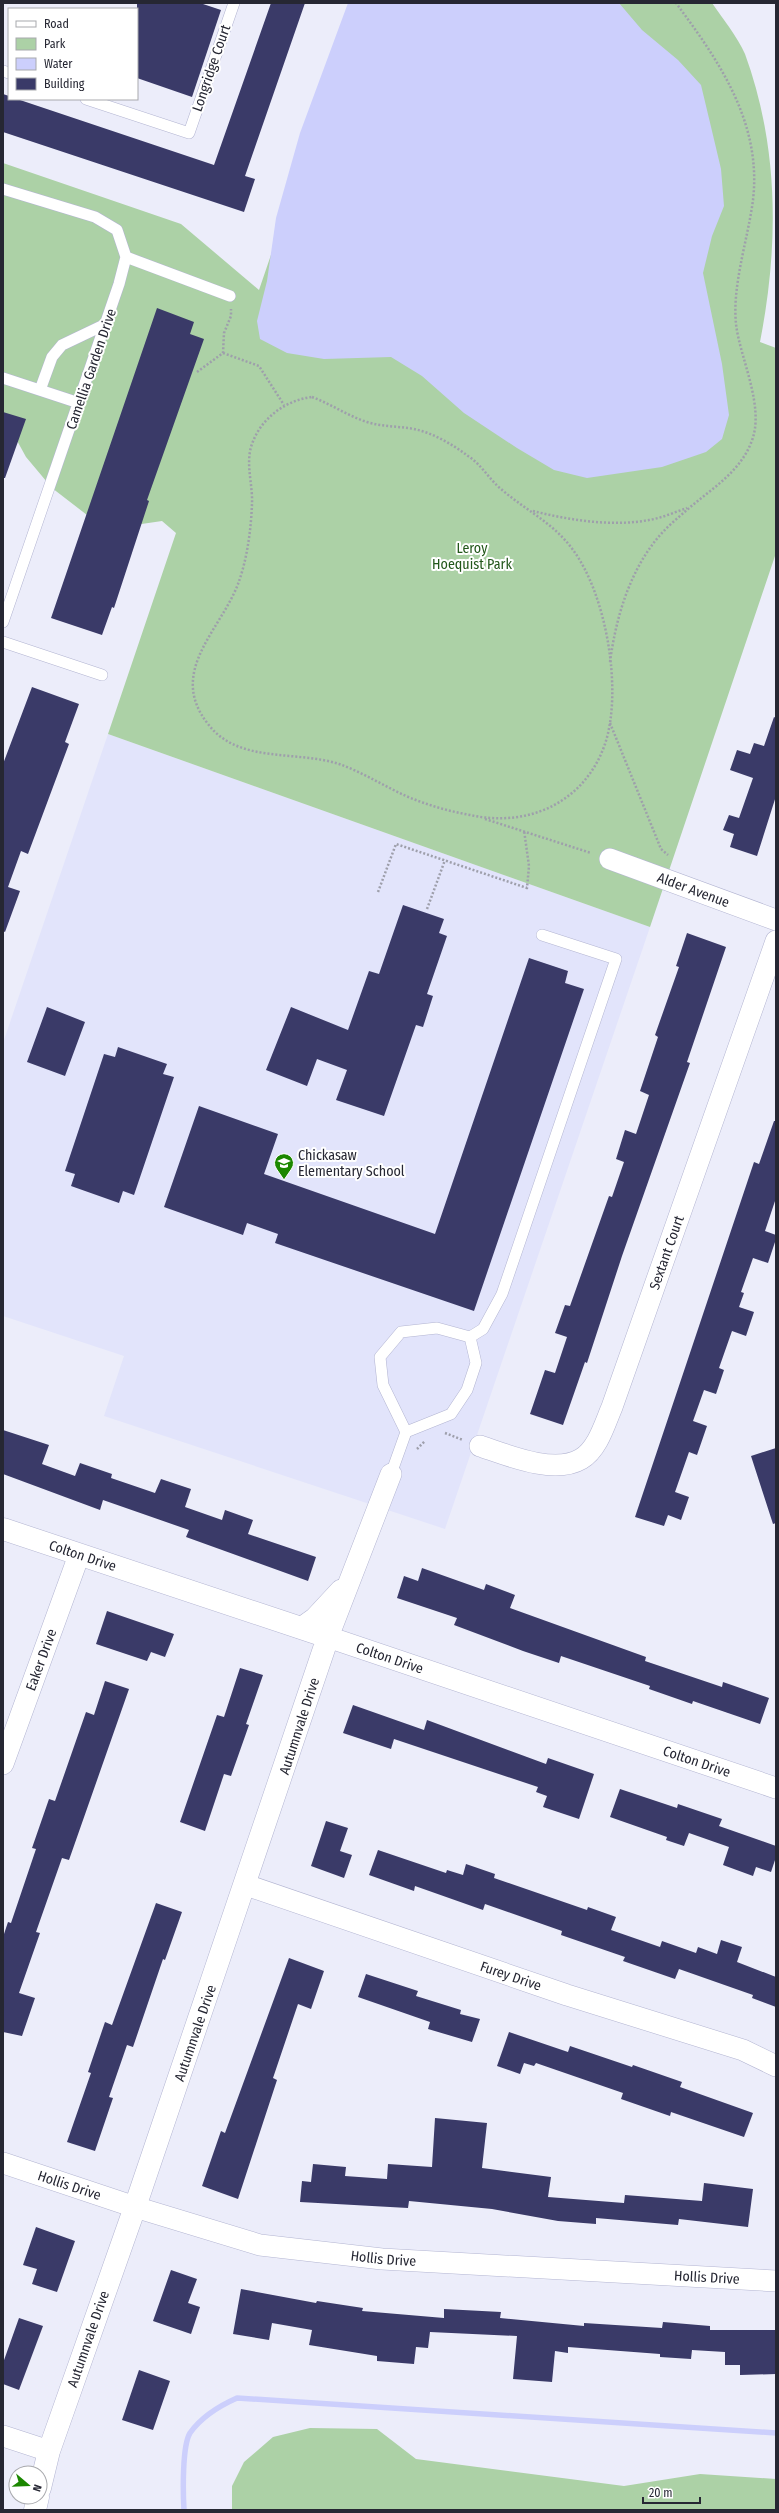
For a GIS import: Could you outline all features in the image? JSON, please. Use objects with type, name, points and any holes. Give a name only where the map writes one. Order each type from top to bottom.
[{"type":"street","name":"Alder Avenue","points":[[610,859],[776,920]]},
{"type":"street","name":"Sextant Court","points":[[480,1446],[528,1461],[556,1466],[582,1459],[598,1440],[615,1399],[776,941]]},
{"type":"street","name":"Autumnvale Drive","points":[[46,2465],[49,2451],[246,1885],[328,1637],[349,1578],[391,1474]]},
{"type":"street","name":"Colton Drive","points":[[3,1529],[776,1788]]},
{"type":"street","name":"Eaker Drive","points":[[3,1764],[79,1555]]},
{"type":"street","name":"Autumnvale Drive","points":[[301,1628],[332,1602],[349,1578]]},
{"type":"street","name":"Furey Drive","points":[[246,1885],[566,1995],[743,2050],[776,2066]]},
{"type":"street","name":"Hollis Drive","points":[[3,2163],[135,2207],[267,2246],[382,2259],[776,2281]]},
{"type":"street","points":[[3,2436],[49,2451]]},
{"type":"lane","name":"Longridge Court","points":[[89,100],[189,133],[234,3]]},
{"type":"lane","points":[[3,189],[95,217],[117,230],[126,257],[230,296]]},
{"type":"lane","name":"Camellia Garden Drive","points":[[3,622],[106,324],[126,257]]},
{"type":"lane","points":[[40,390],[52,357],[62,345],[106,324]]},
{"type":"lane","points":[[3,378],[79,403]]},
{"type":"lane","points":[[3,642],[102,675]]},
{"type":"lane","points":[[391,1474],[406,1432],[383,1384],[380,1357],[401,1332],[437,1328],[470,1337],[483,1329],[502,1294],[616,959],[542,935]]},
{"type":"lane","points":[[406,1432],[451,1414],[467,1390],[476,1363],[470,1337]]},
{"type":"path","points":[[479,817],[511,819],[535,815],[565,799],[581,784],[595,765],[605,744],[610,723],[610,667],[614,630],[626,595],[641,563],[660,534],[690,507],[722,482],[738,465],[752,442],[755,414],[750,378],[736,324],[738,287],[753,198],[751,149],[737,97],[711,50],[676,3]]},
{"type":"path","points":[[223,353],[224,333],[231,316],[230,296]]},
{"type":"path","points":[[197,372],[223,353]]},
{"type":"path","points":[[223,353],[259,366],[284,405]]},
{"type":"path","points":[[610,667],[603,614],[590,577],[573,549],[553,527],[500,488],[471,458],[435,436],[413,429],[366,422],[331,404],[312,397],[296,399],[284,405],[265,422],[252,444],[249,465],[252,504],[247,547],[239,581],[227,608],[200,649],[192,675],[195,699],[206,722],[221,738],[238,748],[338,764],[436,808],[479,817],[524,830],[610,859]]},
{"type":"path","points":[[531,510],[570,519],[617,522],[649,520],[690,507]]},
{"type":"path","points":[[610,723],[661,849],[668,855]]},
{"type":"path","points":[[378,892],[396,844],[527,888],[529,866],[524,830]]},
{"type":"path","points":[[427,909],[445,860]]},
{"type":"path","points":[[444,1433],[480,1446]]},
{"type":"path","points":[[414,1452],[431,1436]]},
{"type":"shaded area","name":"Chickasaw Elementary School","points":[[108,734],[650,927],[445,1529],[104,1416],[124,1356],[3,1316],[3,1043]]},
{"type":"green space","name":"Leroy Hoequist Park","points":[[357,3],[712,3],[734,34],[745,54],[756,89],[770,160],[773,233],[766,306],[760,342],[776,348],[776,553],[650,927],[108,734],[176,533],[162,521],[121,527],[87,515],[52,488],[26,457],[3,415],[3,163],[181,224],[259,290]]},
{"type":"green space","points":[[310,2428],[377,2429],[416,2459],[624,2486],[700,2474],[776,2479],[776,2510],[232,2510],[232,2486],[244,2462],[273,2437]]},
{"type":"water","points":[[348,3],[619,3],[642,30],[678,60],[701,85],[721,169],[724,206],[712,236],[703,273],[722,364],[729,415],[722,439],[706,452],[662,467],[587,478],[554,470],[517,448],[464,413],[422,376],[391,357],[324,359],[287,353],[260,339],[257,321],[267,281],[276,218],[300,133]]},
{"type":"building","points":[[137,3],[200,3],[221,10],[192,97],[138,78]]},
{"type":"building","points":[[271,3],[305,3],[245,176],[255,179],[244,212],[3,132],[3,94],[8,96],[8,100],[20,100],[214,165]]},
{"type":"building","points":[[157,308],[194,322],[190,334],[204,339],[147,500],[149,501],[114,608],[112,607],[102,635],[51,618]]},
{"type":"building","points":[[3,412],[26,419],[5,478],[3,478]]},
{"type":"building","points":[[32,687],[79,704],[65,742],[69,744],[28,854],[21,851],[8,887],[20,891],[5,932],[3,931],[3,764]]},
{"type":"building","points":[[774,717],[776,718],[776,796],[757,856],[730,847],[734,834],[723,830],[729,815],[739,818],[753,778],[730,770],[737,750],[750,754],[754,743],[764,746]]},
{"type":"building","points":[[403,905],[444,919],[439,933],[447,936],[427,994],[433,996],[423,1027],[416,1025],[384,1116],[336,1100],[347,1070],[317,1059],[307,1086],[266,1070],[291,1007],[348,1030],[369,971],[379,974]]},
{"type":"building","points":[[687,933],[726,947],[687,1062],[690,1063],[622,1256],[587,1363],[585,1362],[563,1425],[530,1414],[545,1370],[555,1373],[567,1337],[555,1333],[565,1305],[570,1306],[609,1196],[612,1197],[624,1162],[616,1159],[625,1130],[636,1134],[649,1095],[640,1091],[658,1037],[655,1035],[679,967],[676,966]]},
{"type":"building","points":[[529,958],[568,971],[565,983],[584,989],[474,1311],[275,1243],[278,1234],[247,1223],[243,1235],[164,1207],[199,1106],[278,1134],[264,1174],[435,1234]]},
{"type":"building","points":[[47,1007],[85,1022],[65,1076],[27,1062]]},
{"type":"building","points":[[118,1047],[167,1064],[163,1074],[174,1077],[134,1195],[123,1191],[119,1203],[71,1186],[75,1174],[65,1171],[104,1054],[115,1057]]},
{"type":"building","points":[[774,1121],[776,1121],[776,1198],[765,1231],[776,1235],[776,1239],[768,1263],[753,1258],[741,1292],[744,1293],[739,1307],[754,1312],[746,1336],[732,1331],[719,1368],[724,1370],[716,1394],[704,1390],[693,1421],[707,1426],[697,1455],[689,1452],[675,1492],[689,1497],[681,1520],[668,1515],[664,1526],[635,1517],[754,1162],[759,1164]]},
{"type":"building","points":[[3,1430],[49,1445],[42,1464],[75,1476],[80,1463],[112,1474],[111,1478],[155,1493],[161,1479],[191,1489],[185,1507],[222,1520],[225,1510],[253,1520],[248,1534],[316,1557],[308,1581],[186,1537],[189,1530],[103,1500],[100,1510],[3,1474]]},
{"type":"building","points":[[776,1448],[776,1523],[773,1524],[751,1456]]},
{"type":"building","points":[[422,1568],[484,1590],[486,1584],[515,1595],[510,1608],[646,1657],[645,1661],[722,1687],[723,1682],[769,1698],[760,1724],[693,1701],[692,1704],[649,1689],[650,1686],[561,1656],[559,1663],[523,1651],[454,1625],[457,1618],[397,1598],[404,1576],[418,1581]]},
{"type":"building","points":[[107,1611],[174,1634],[165,1657],[151,1652],[147,1661],[96,1644]]},
{"type":"building","points":[[240,1668],[263,1675],[246,1724],[249,1725],[231,1776],[224,1774],[205,1831],[180,1822],[217,1715],[224,1717]]},
{"type":"building","points":[[105,1681],[129,1689],[69,1860],[62,1858],[36,1932],[40,1933],[19,1993],[35,1998],[22,2036],[3,2032],[3,1937],[8,1922],[11,1923],[36,1849],[32,1848],[49,1799],[55,1801],[86,1712],[94,1715]]},
{"type":"building","points":[[353,1705],[424,1730],[427,1720],[546,1764],[548,1758],[594,1774],[579,1819],[543,1807],[547,1796],[536,1792],[538,1787],[394,1739],[391,1749],[343,1733]]},
{"type":"building","points":[[620,1789],[677,1808],[678,1804],[722,1819],[719,1826],[776,1846],[776,1857],[771,1872],[756,1867],[753,1876],[723,1865],[729,1847],[689,1833],[684,1846],[666,1840],[667,1837],[610,1817]]},
{"type":"building","points":[[326,1821],[348,1828],[340,1851],[352,1855],[344,1878],[311,1866]]},
{"type":"building","points":[[378,1850],[446,1873],[447,1870],[463,1875],[466,1864],[495,1874],[494,1878],[587,1910],[588,1907],[616,1917],[611,1930],[660,1947],[662,1941],[696,1953],[698,1947],[717,1954],[721,1940],[742,1947],[737,1962],[776,1977],[776,2007],[752,1998],[753,1995],[679,1969],[675,1979],[623,1961],[625,1957],[561,1935],[562,1931],[485,1904],[483,1910],[415,1886],[414,1891],[369,1875]]},
{"type":"building","points":[[156,1903],[182,1912],[165,1960],[163,1959],[133,2047],[127,2045],[109,2097],[113,2098],[95,2151],[67,2142],[91,2073],[88,2072],[105,2022],[112,2025]]},
{"type":"building","points":[[289,1958],[324,1971],[311,2009],[298,2004],[273,2078],[277,2080],[238,2199],[202,2186],[221,2131],[225,2133]]},
{"type":"building","points":[[366,1974],[418,1991],[416,1996],[461,2010],[460,2014],[480,2019],[472,2042],[428,2029],[430,2022],[358,1997]]},
{"type":"building","points":[[509,2032],[568,2052],[570,2046],[632,2067],[633,2065],[682,2082],[680,2087],[753,2113],[744,2137],[671,2112],[670,2116],[621,2099],[623,2093],[536,2063],[534,2066],[524,2063],[520,2074],[497,2066]]},
{"type":"building","points":[[435,2118],[487,2123],[482,2168],[551,2177],[548,2197],[624,2203],[625,2195],[702,2201],[704,2183],[753,2189],[748,2227],[679,2219],[678,2225],[596,2218],[596,2224],[558,2221],[492,2209],[409,2201],[408,2208],[300,2202],[302,2181],[311,2182],[313,2164],[346,2167],[345,2176],[387,2179],[388,2164],[432,2167]]},
{"type":"building","points":[[36,2227],[75,2241],[57,2292],[32,2284],[37,2269],[23,2265]]},
{"type":"building","points":[[171,2270],[197,2279],[188,2303],[200,2307],[191,2334],[153,2321]]},
{"type":"building","points":[[241,2289],[316,2303],[317,2301],[363,2308],[362,2311],[444,2318],[444,2309],[501,2312],[500,2318],[584,2326],[584,2323],[662,2328],[663,2322],[710,2326],[710,2330],[776,2330],[776,2374],[740,2375],[740,2365],[725,2365],[725,2352],[692,2350],[691,2359],[660,2357],[660,2354],[568,2347],[568,2353],[555,2351],[552,2382],[513,2379],[517,2336],[430,2332],[428,2348],[416,2347],[414,2364],[377,2361],[377,2356],[309,2345],[312,2330],[272,2323],[269,2340],[233,2334]]},
{"type":"building","points":[[19,2318],[43,2326],[19,2390],[3,2384],[3,2363]]},
{"type":"building","points":[[139,2370],[170,2381],[153,2430],[122,2420]]},
{"type":"waterway","points":[[184,2510],[183,2482],[187,2439],[200,2421],[211,2412],[237,2398],[776,2433]]},
{"type":"place","name":"Chickasaw Elementary School","points":[[284,1180]]}]
